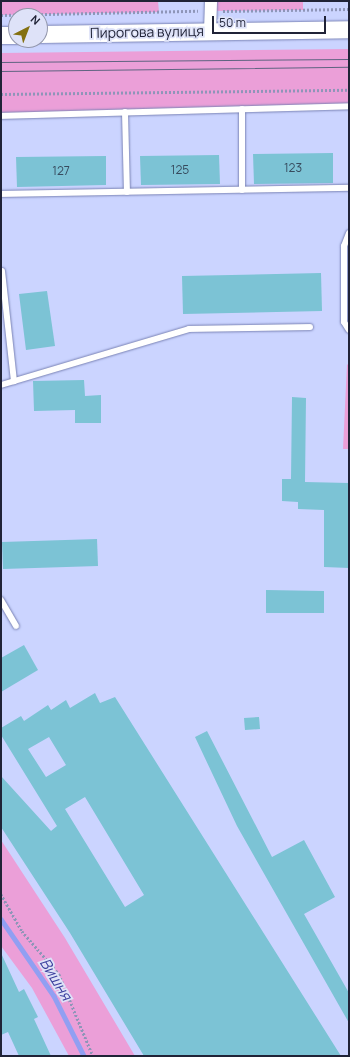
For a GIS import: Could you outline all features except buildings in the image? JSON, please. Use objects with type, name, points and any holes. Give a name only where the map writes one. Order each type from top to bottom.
[{"type":"main road","name":"Пирогова вулиця","points":[[48,34],[349,29]]},
{"type":"street","points":[[210,31],[212,6]]},
{"type":"lane","points":[[1,116],[349,106]]},
{"type":"lane","points":[[242,109],[242,190]]},
{"type":"lane","points":[[125,112],[127,192]]},
{"type":"lane","points":[[1,194],[349,188]]},
{"type":"lane","points":[[349,233],[344,246],[344,322],[349,330]]},
{"type":"lane","points":[[2,271],[14,381]]},
{"type":"lane","points":[[1,385],[189,329],[310,327]]},
{"type":"lane","points":[[1,600],[16,626]]},
{"type":"path","points":[[1,15],[212,6],[349,9]]},
{"type":"path","points":[[1,94],[349,90]]},
{"type":"path","points":[[1,894],[22,930],[59,974],[93,1056]]},
{"type":"shaded area","points":[[1,1],[158,1],[159,12],[48,14],[48,8],[8,8],[8,15],[1,15]]},
{"type":"shaded area","points":[[211,1],[303,1],[303,10],[212,11]]},
{"type":"shaded area","points":[[349,49],[349,106],[1,116],[1,53]]},
{"type":"shaded area","points":[[347,364],[349,366],[349,449],[343,449]]},
{"type":"shaded area","points":[[1,840],[65,938],[135,1056],[69,1056],[32,988],[1,946]]},
{"type":"waterway","name":"Вишня","points":[[1,919],[54,996],[84,1056]]},
{"type":"tram line","points":[[1,62],[349,59]]},
{"type":"tram line","points":[[1,71],[349,67]]}]
